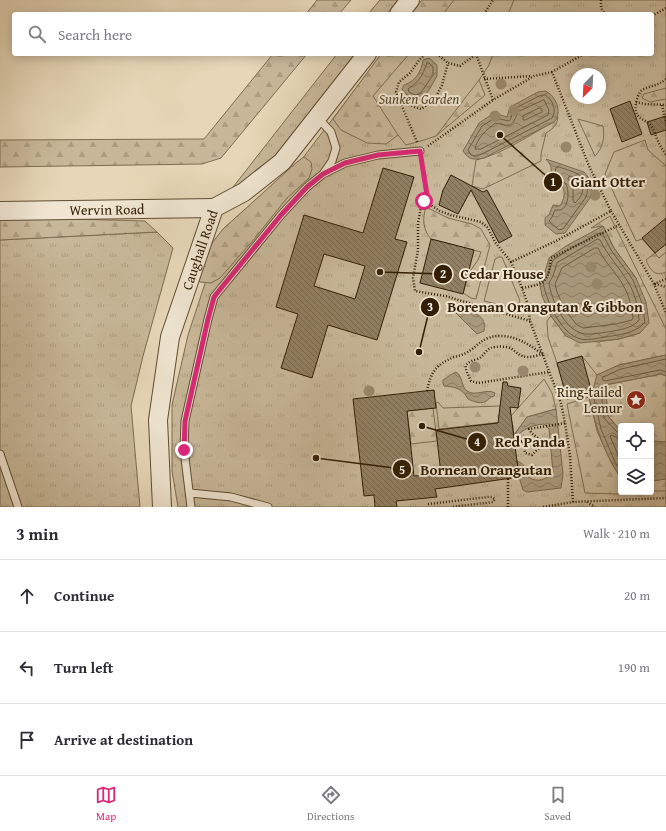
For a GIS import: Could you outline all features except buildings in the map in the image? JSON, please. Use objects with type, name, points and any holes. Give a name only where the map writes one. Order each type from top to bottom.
[{"type":"street","points":[[401,12],[410,0]]},
{"type":"street","name":"Caughall Road","points":[[162,507],[158,420],[170,338],[214,208],[244,192],[282,162],[365,56]]},
{"type":"street","name":"Wervin Road","points":[[0,211],[214,208]]},
{"type":"lane","points":[[317,116],[331,132],[336,148],[332,161],[323,174]]},
{"type":"lane","points":[[192,507],[184,450],[185,421],[214,297],[281,215],[307,187],[323,174],[345,163],[378,155],[420,151]]},
{"type":"lane","points":[[0,454],[18,507]]},
{"type":"lane","points":[[190,493],[231,497],[268,507]]},
{"type":"path","points":[[485,12],[493,0]]},
{"type":"path","points":[[601,0],[601,8],[604,12]]},
{"type":"path","points":[[654,15],[666,8]]},
{"type":"path","points":[[424,56],[410,73],[399,82],[396,92],[420,151],[427,195],[421,207],[418,223],[418,250],[413,278],[415,291],[445,296],[530,320]]},
{"type":"path","points":[[439,56],[448,63],[460,66],[474,56]]},
{"type":"path","points":[[475,56],[493,100]]},
{"type":"path","points":[[484,78],[534,76],[552,72],[580,56]]},
{"type":"path","points":[[400,102],[420,109],[435,99],[442,85],[448,63]]},
{"type":"path","points":[[552,72],[589,166],[611,211],[654,284],[666,313]]},
{"type":"path","points":[[420,151],[493,100],[534,76]]},
{"type":"path","points":[[666,79],[661,84],[654,87],[645,88],[640,92],[636,102],[636,112],[639,118],[650,124],[654,130],[658,143],[666,155]]},
{"type":"path","points":[[636,102],[666,105]]},
{"type":"path","points":[[662,105],[666,123]]},
{"type":"path","points":[[424,201],[440,211],[480,222],[488,228],[495,242],[510,262],[522,288],[528,305],[530,320],[544,354],[561,403],[566,423],[573,502]]},
{"type":"path","points":[[510,262],[556,241],[611,211]]},
{"type":"path","points":[[522,288],[535,286],[547,279],[549,275],[551,258],[619,225]]},
{"type":"path","points":[[654,284],[666,279]]},
{"type":"path","points":[[654,284],[666,287]]},
{"type":"path","points":[[427,391],[429,378],[439,365],[466,353],[478,343],[490,337],[502,336],[519,339],[544,354]]},
{"type":"path","points":[[544,354],[528,357],[521,356],[511,348],[492,347],[484,356],[470,361],[466,365],[465,369],[471,381],[478,383],[549,372]]},
{"type":"path","points":[[514,442],[523,440],[526,453],[532,455],[543,443],[529,429],[566,423]]},
{"type":"path","points":[[508,479],[508,507]]},
{"type":"path","points":[[428,504],[488,497],[495,499],[493,502],[452,507]]},
{"type":"path","points":[[543,507],[573,502],[666,498]]},
{"type":"path","points":[[587,502],[595,507]]},
{"type":"green space","points":[[317,0],[351,0],[341,12],[308,12]]},
{"type":"green space","points":[[380,0],[398,0],[389,12],[370,12]]},
{"type":"green space","points":[[422,0],[666,0],[666,507],[178,507],[172,471],[172,405],[188,335],[223,229],[299,163],[380,56],[654,56],[654,12],[413,12]]},
{"type":"green space","points":[[422,0],[482,0],[477,12],[413,12]]},
{"type":"green space","points":[[454,0],[514,0],[509,12],[445,12]]},
{"type":"green space","points":[[271,56],[305,56],[221,158],[202,164],[0,167],[0,140],[204,139]]},
{"type":"green space","points":[[335,56],[354,56],[274,157],[252,176],[230,191]]},
{"type":"green space","points":[[380,56],[417,56],[403,123],[398,135],[386,144],[367,143],[341,130],[333,119]]},
{"type":"green space","name":"Sunken Garden","points":[[407,56],[492,56],[489,65],[479,80],[436,136],[406,145],[373,96]]},
{"type":"green space","points":[[473,65],[485,95],[436,136],[426,135]]},
{"type":"green space","points":[[666,88],[666,99],[650,102],[642,98],[644,94]]},
{"type":"green space","points":[[558,117],[555,126],[546,133],[541,154],[541,161],[483,189],[472,186],[476,160],[496,154],[516,144],[554,122]]},
{"type":"green space","points":[[578,119],[603,126],[603,142],[595,156]]},
{"type":"green space","points":[[645,140],[648,150],[666,166],[666,244],[655,253],[642,239],[636,241],[605,174],[614,152]]},
{"type":"green space","points":[[304,157],[311,162],[312,169],[309,178],[287,198],[220,278],[211,283],[200,282],[197,278],[209,247],[223,229]]},
{"type":"green space","points":[[426,207],[448,218],[472,224],[481,229],[490,245],[476,299],[463,293],[468,274],[478,260],[481,252],[431,239],[426,232],[424,224]]},
{"type":"green space","points":[[610,216],[666,329],[666,355],[619,365],[597,375],[582,356],[557,363],[548,337],[547,321],[551,316],[566,336],[597,342],[619,339],[640,333],[636,278],[614,248],[603,226],[591,228]]},
{"type":"green space","points":[[0,217],[145,221],[157,232],[0,240]]},
{"type":"green space","points":[[157,232],[173,248],[143,356],[131,406],[140,507],[0,507],[0,240]]},
{"type":"green space","points":[[666,252],[666,272],[659,274],[653,272],[649,267],[646,260],[655,253],[659,258]]},
{"type":"green space","points":[[502,257],[520,301],[517,306],[510,307],[484,301],[495,259]]},
{"type":"green space","name":"Ring-tailed Lemur","points":[[661,374],[666,376],[666,442],[654,441],[654,423],[618,423],[618,428],[608,416],[605,385]]},
{"type":"green space","points":[[544,379],[552,393],[556,409],[527,417],[514,435],[512,421],[439,429],[436,403],[438,402],[443,408],[500,406],[511,416]]},
{"type":"green space","points":[[589,397],[597,431],[612,464],[618,473],[618,494],[585,493],[567,404]]},
{"type":"green space","points":[[433,408],[437,441],[411,444],[407,411]]},
{"type":"green space","points":[[666,479],[666,491],[654,491],[654,481]]},
{"type":"water","points":[[429,58],[437,65],[437,76],[422,99],[410,97],[402,89],[404,85],[412,81],[417,76],[423,60]]},
{"type":"water","points":[[545,91],[552,96],[557,105],[558,114],[554,122],[484,158],[472,159],[465,154],[463,151],[479,123],[494,113],[507,117],[510,107],[538,92]]},
{"type":"water","points":[[546,159],[584,172],[591,184],[590,198],[565,233],[556,234],[545,225],[545,218],[549,215],[553,205],[560,206],[564,194],[562,186],[556,184],[551,186],[549,180],[551,169],[550,164]]},
{"type":"water","points":[[603,226],[614,248],[636,278],[646,302],[649,323],[640,333],[619,339],[580,343],[566,336],[551,316],[542,296],[539,280],[545,272],[549,258],[566,246]]},
{"type":"water","points":[[451,308],[469,311],[479,316],[484,324],[484,331],[477,334]]},
{"type":"water","points":[[666,355],[666,376],[661,374],[605,385],[608,416],[618,428],[618,473],[609,459],[601,439],[594,419],[589,397],[592,393],[597,375],[619,365]]},
{"type":"water","points":[[456,372],[460,376],[465,389],[470,393],[488,391],[495,393],[494,396],[485,402],[480,403],[468,399],[463,392],[458,389],[444,386],[443,380]]},
{"type":"water","points":[[556,409],[563,474],[561,488],[527,492],[523,490],[519,477],[517,461],[524,465],[528,477],[535,480],[545,479],[553,472],[549,429],[544,424],[535,425],[521,432],[514,438],[514,435],[527,417]]},
{"type":"water","points":[[654,441],[666,442],[666,479],[654,481]]},
{"type":"place","name":"Giant Otter","points":[[500,135]]},
{"type":"place","name":"Cedar House","points":[[380,272]]},
{"type":"place","name":"Borenan Orangutan & Gibbon","points":[[419,352]]},
{"type":"place","name":"Ring-tailed Lemur","points":[[636,400]]},
{"type":"place","name":"Red Panda","points":[[422,426]]},
{"type":"place","name":"Bornean Orangutan","points":[[316,458]]},
{"type":"route","points":[[184,450],[185,421],[214,297],[281,215],[307,187],[323,174],[345,163],[378,155],[420,151],[427,195],[424,201]]}]
